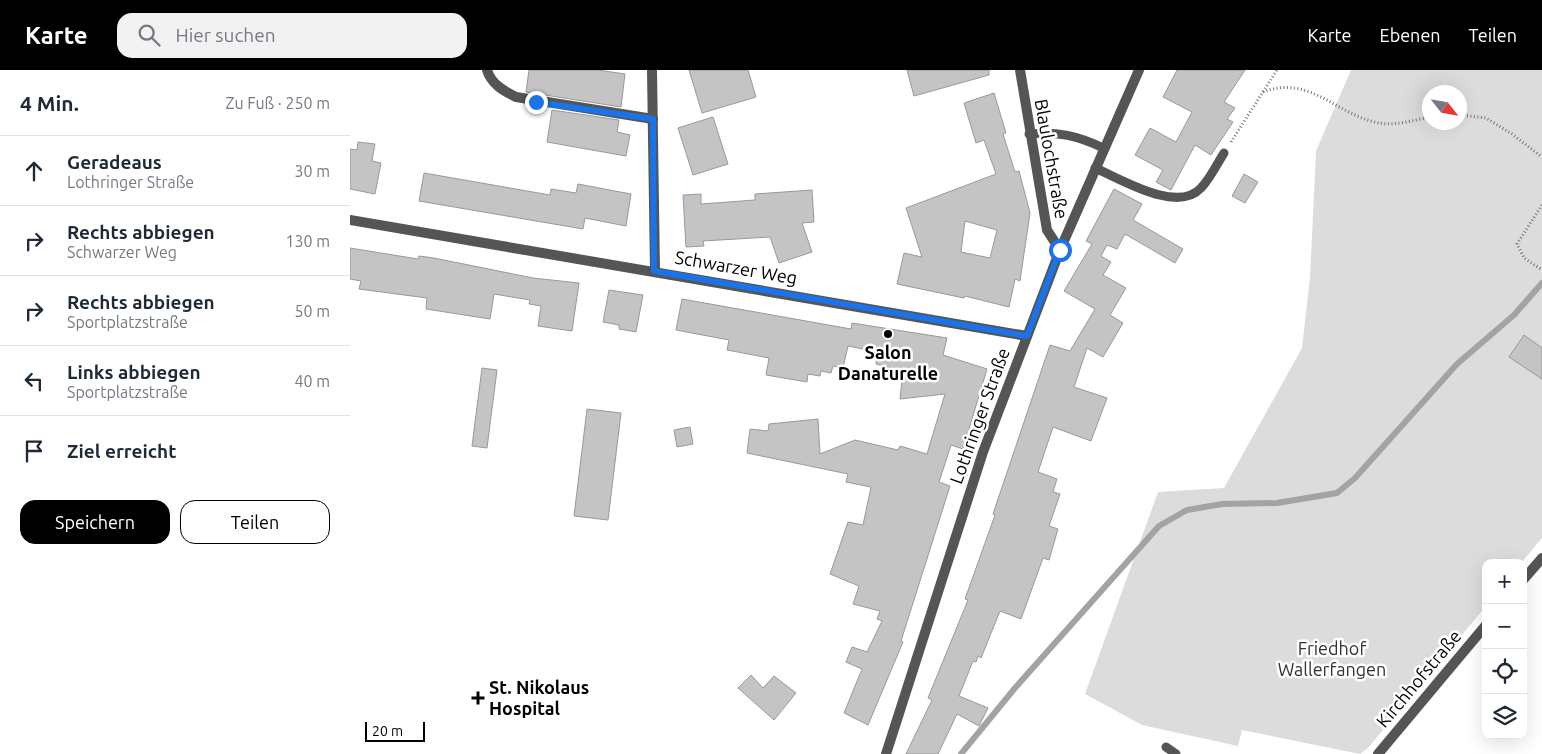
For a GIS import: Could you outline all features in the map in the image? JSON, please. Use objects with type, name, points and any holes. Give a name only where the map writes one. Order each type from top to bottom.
[{"type":"street","points":[[487,70],[489,77],[501,89],[516,98],[653,119]]},
{"type":"street","points":[[652,70],[654,271]]},
{"type":"street","name":"Blaulochstraße","points":[[1020,70],[1047,230],[1060,250]]},
{"type":"street","name":"Lothringer Straße","points":[[886,754],[959,521],[1027,336],[1060,250],[1103,148],[1139,70]]},
{"type":"street","name":"Schwarzer Weg","points":[[350,220],[1027,336]]},
{"type":"street","points":[[1527,575],[1542,558]]},
{"type":"street","name":"Kirchhofstraße","points":[[1378,754],[1482,630]]},
{"type":"lane","points":[[1030,134],[1050,132],[1073,136],[1103,148]]},
{"type":"lane","points":[[1095,168],[1167,199],[1187,197],[1201,189],[1224,153]]},
{"type":"lane","points":[[1166,746],[1176,754]]},
{"type":"path","points":[[1224,153],[1277,70]]},
{"type":"path","points":[[1263,92],[1278,86],[1299,87],[1351,113],[1381,124],[1422,118]]},
{"type":"path","points":[[1467,116],[1486,118],[1512,134],[1542,157]]},
{"type":"path","points":[[1542,205],[1517,244],[1524,258],[1542,270]]},
{"type":"green space","name":"Friedhof Wallerfangen","points":[[1351,70],[1542,70],[1542,538],[1524,559],[1482,559],[1482,611],[1368,748],[1360,754],[1242,730],[1238,746],[1142,725],[1085,694],[1158,492],[1224,488],[1302,348],[1310,277],[1316,151]]},
{"type":"building","points":[[529,70],[598,70],[625,74],[621,107],[526,92]]},
{"type":"building","points":[[689,70],[748,70],[756,97],[702,113]]},
{"type":"building","points":[[907,70],[989,70],[989,75],[914,96]]},
{"type":"building","points":[[1177,70],[1245,70],[1224,102],[1235,108],[1227,119],[1233,122],[1211,155],[1195,145],[1171,190],[1156,182],[1163,170],[1135,155],[1150,128],[1176,142],[1192,112],[1163,97]]},
{"type":"building","points":[[994,93],[1006,133],[1003,134],[1015,172],[1019,171],[1030,213],[1020,281],[1015,279],[1009,307],[965,296],[964,298],[897,284],[904,253],[922,257],[906,208],[996,174],[984,140],[976,143],[964,103]],"holes":[[[965,221],[997,230],[990,258],[961,252]]]},
{"type":"building","points":[[552,110],[619,120],[617,132],[630,135],[626,156],[547,142]]},
{"type":"building","points":[[713,117],[728,164],[693,175],[678,128]]},
{"type":"building","points":[[358,142],[375,144],[372,161],[381,163],[375,194],[350,189],[350,149],[357,150]]},
{"type":"building","points":[[424,173],[550,195],[551,189],[576,193],[578,184],[631,194],[626,226],[585,218],[583,229],[419,201]]},
{"type":"building","points":[[1244,174],[1258,182],[1245,203],[1232,196]]},
{"type":"building","points":[[1114,189],[1142,204],[1133,220],[1183,249],[1175,263],[1125,234],[1117,249],[1107,245],[1101,256],[1111,262],[1103,275],[1126,288],[1110,315],[1123,323],[1103,357],[1087,348],[1074,387],[1107,398],[1091,441],[1053,427],[1038,472],[1057,479],[1053,492],[1060,494],[1049,526],[1058,529],[1049,560],[1043,558],[1021,619],[1000,611],[981,658],[978,656],[976,662],[973,661],[959,696],[988,708],[979,726],[957,714],[938,754],[906,754],[932,700],[928,698],[968,600],[965,599],[995,515],[993,514],[1050,345],[1070,351],[1095,309],[1064,291],[1092,244],[1086,241]]},
{"type":"building","points":[[812,190],[814,222],[802,223],[812,252],[779,263],[770,237],[703,241],[704,246],[686,247],[683,195],[701,194],[701,204],[755,200],[755,194]]},
{"type":"building","points":[[350,248],[418,259],[419,256],[434,258],[533,278],[579,283],[572,331],[538,326],[541,306],[529,304],[530,300],[494,294],[490,319],[426,309],[427,298],[359,289],[361,281],[350,279]]},
{"type":"building","points":[[609,290],[643,295],[636,332],[619,329],[619,325],[603,322]]},
{"type":"building","points":[[682,299],[851,329],[852,323],[947,338],[943,355],[987,369],[963,449],[951,445],[939,482],[950,486],[901,641],[903,642],[868,725],[844,713],[862,669],[846,662],[852,647],[867,652],[882,621],[877,619],[880,611],[853,604],[859,586],[830,574],[848,522],[863,525],[871,487],[846,482],[848,474],[747,453],[750,429],[768,431],[769,424],[818,419],[820,454],[855,440],[898,450],[900,446],[927,454],[945,394],[900,399],[903,371],[876,364],[877,352],[848,346],[843,368],[833,366],[831,373],[821,371],[820,376],[808,374],[807,382],[766,375],[769,358],[727,350],[729,340],[676,330]]},
{"type":"building","points":[[1524,335],[1542,348],[1542,379],[1509,357]]},
{"type":"building","points":[[482,368],[497,370],[487,448],[472,446]]},
{"type":"building","points":[[587,409],[621,413],[608,520],[574,516]]},
{"type":"building","points":[[690,427],[693,444],[677,447],[674,430]]},
{"type":"building","points":[[751,675],[763,688],[774,676],[796,693],[774,720],[738,688]]},
{"type":"waterway","points":[[961,754],[1015,688],[1159,526],[1187,510],[1222,504],[1277,503],[1337,493],[1355,478],[1457,364],[1514,315],[1542,283]]},
{"type":"place","name":"Salon Danaturelle","points":[[888,334]]},
{"type":"place","name":"St. Nikolaus Hospital","points":[[478,698]]},
{"type":"route","points":[[536,102],[653,119],[654,271],[1027,336],[1060,250]]}]
